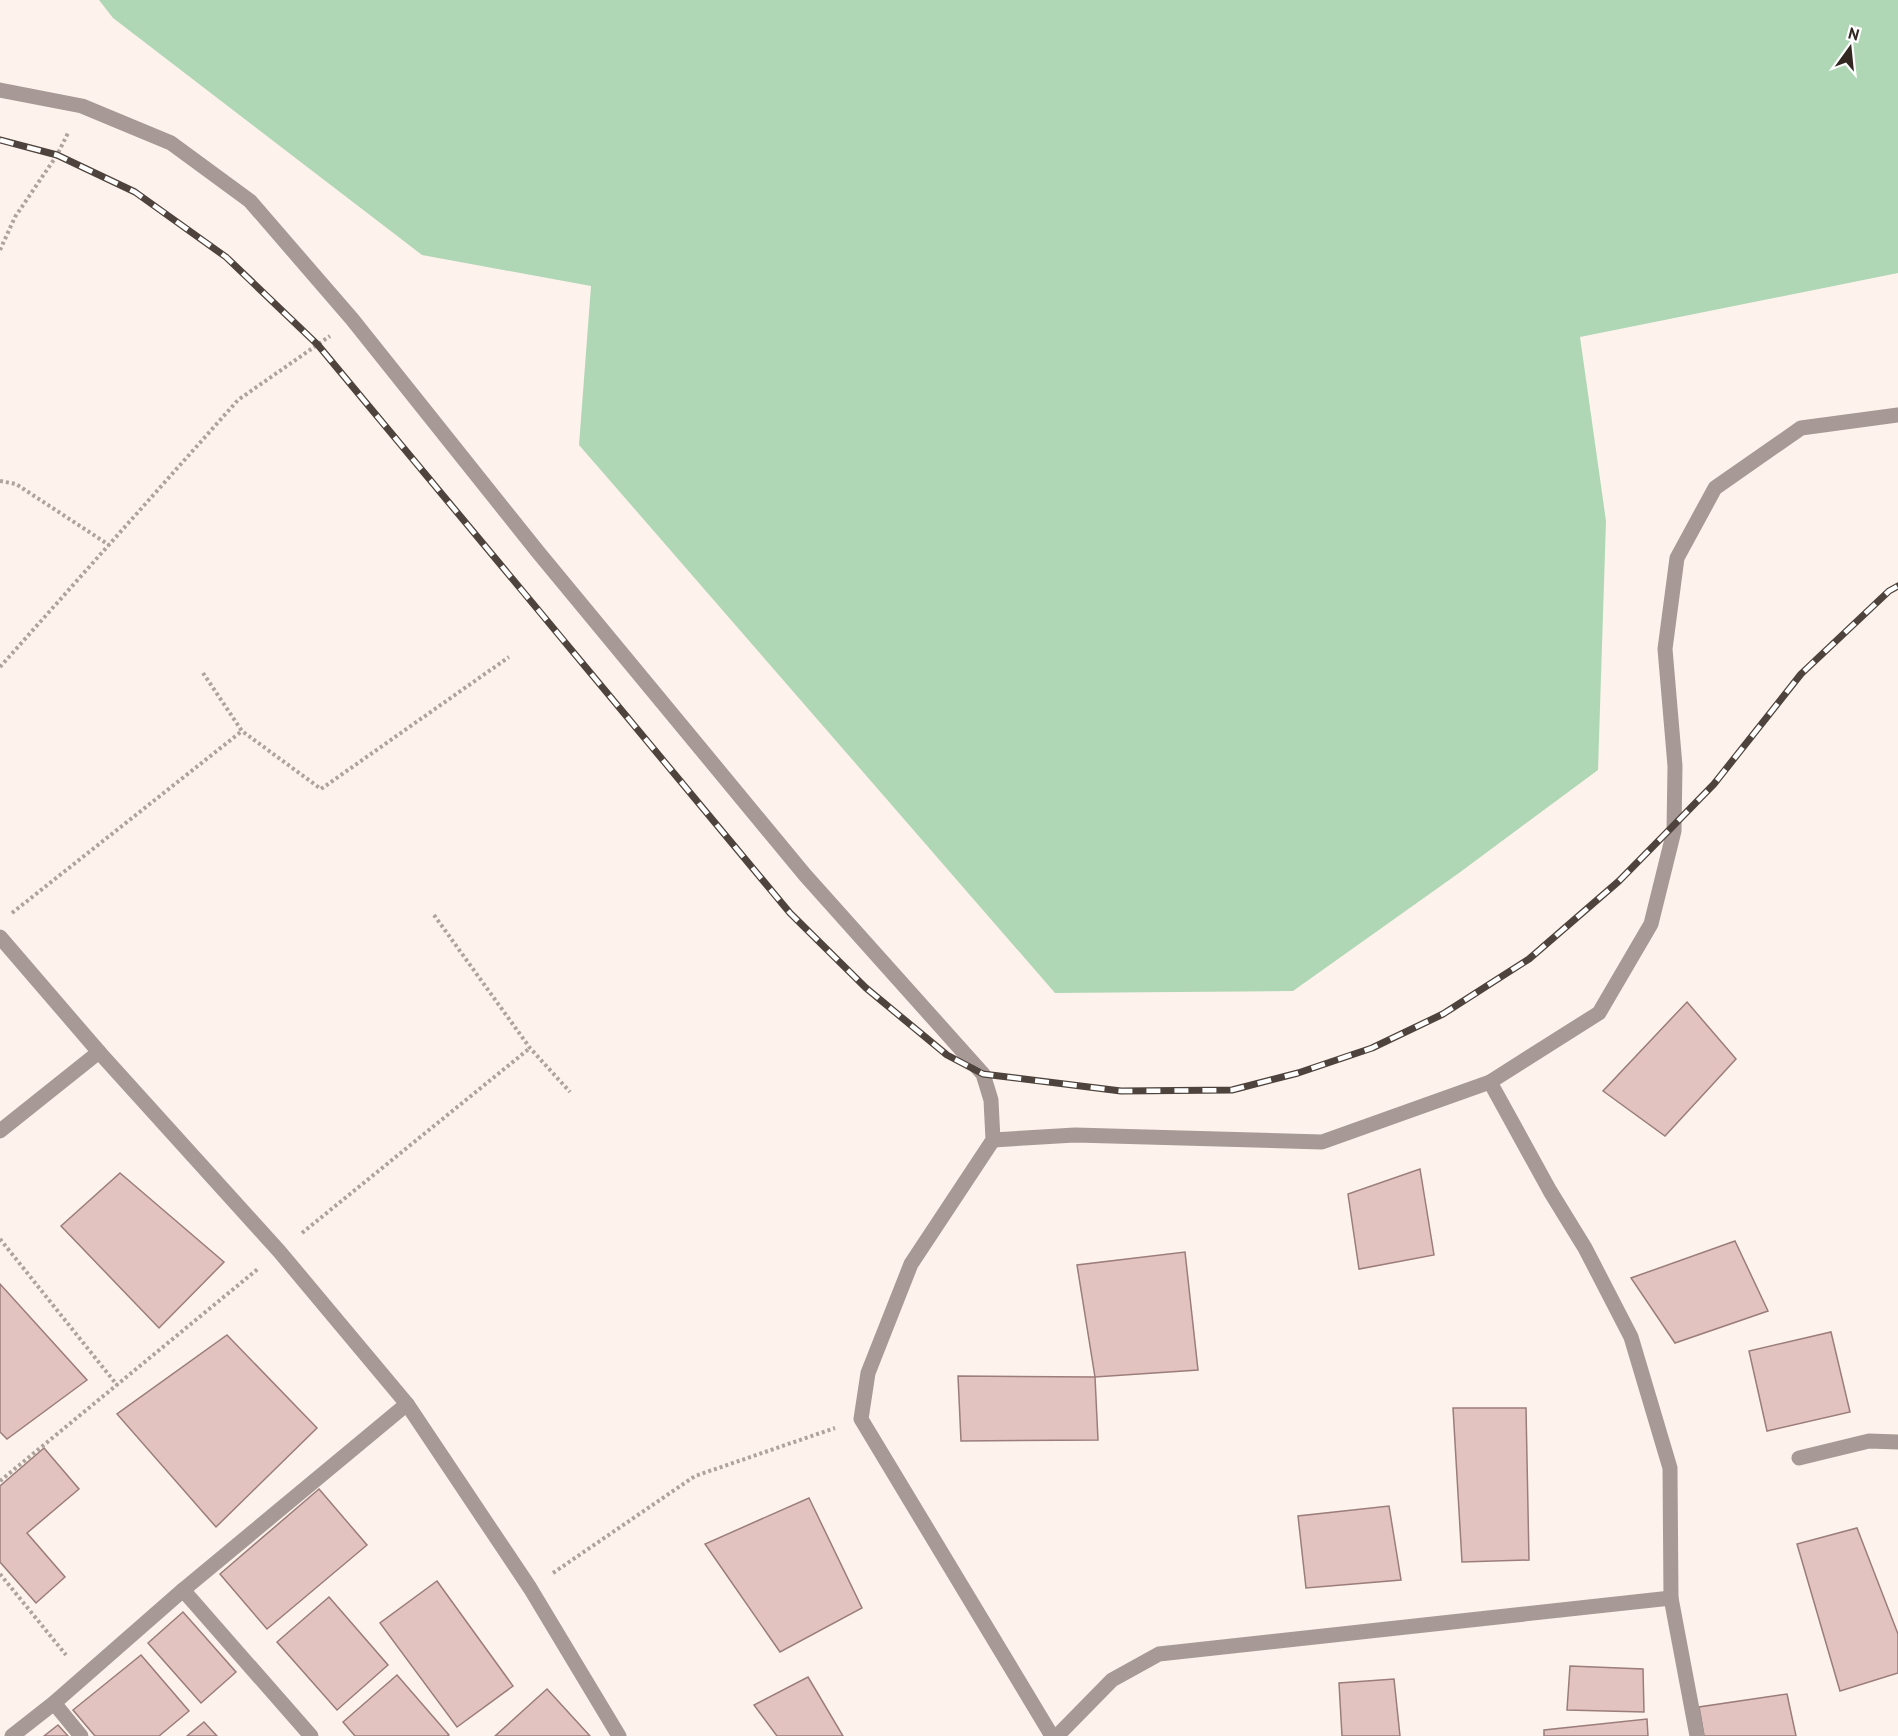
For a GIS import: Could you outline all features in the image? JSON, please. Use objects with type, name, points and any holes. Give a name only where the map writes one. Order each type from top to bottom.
[{"type":"street","points":[[0,90],[82,106],[171,143],[250,201],[352,319],[538,552],[805,875],[983,1074],[991,1100],[993,1140],[911,1264],[868,1373],[861,1419],[1052,1736]]},
{"type":"street","points":[[993,1140],[1075,1136],[1322,1142],[1490,1082],[1599,1012],[1651,924],[1675,824],[1676,766],[1665,649],[1677,558],[1715,488],[1801,428],[1898,415]]},
{"type":"street","points":[[0,937],[99,1052],[279,1251],[407,1404],[530,1588],[619,1736]]},
{"type":"street","points":[[0,1131],[99,1052]]},
{"type":"street","points":[[1490,1082],[1550,1191],[1585,1248],[1631,1338],[1670,1468],[1671,1598],[1697,1736]]},
{"type":"street","points":[[12,1736],[407,1404]]},
{"type":"street","points":[[1799,1458],[1869,1441],[1898,1443]]},
{"type":"street","points":[[183,1590],[311,1736]]},
{"type":"street","points":[[1057,1736],[1112,1680],[1160,1654],[1671,1598]]},
{"type":"street","points":[[54,1703],[81,1736]]},
{"type":"path","points":[[0,250],[15,217],[57,155],[82,106]]},
{"type":"path","points":[[0,667],[238,400],[352,319]]},
{"type":"path","points":[[0,481],[16,484],[109,545]]},
{"type":"path","points":[[203,673],[242,731],[321,789],[508,657]]},
{"type":"path","points":[[9,915],[242,731]]},
{"type":"path","points":[[434,915],[530,1048],[570,1092]]},
{"type":"path","points":[[0,1239],[117,1385]]},
{"type":"path","points":[[530,1588],[695,1476],[861,1419]]},
{"type":"path","points":[[0,1574],[84,1677]]},
{"type":"green space","points":[[99,0],[1898,0],[1898,273],[1580,337],[1606,521],[1598,770],[1459,873],[1293,991],[1055,993],[579,445],[591,286],[422,255],[113,18]]},
{"type":"building","points":[[1687,1002],[1736,1059],[1665,1136],[1603,1091]]},
{"type":"building","points":[[1420,1169],[1434,1255],[1359,1269],[1348,1194]]},
{"type":"building","points":[[120,1173],[224,1262],[159,1328],[61,1226]]},
{"type":"building","points":[[1735,1241],[1768,1311],[1675,1343],[1631,1278]]},
{"type":"building","points":[[1185,1252],[1198,1370],[1095,1377],[1077,1265]]},
{"type":"building","points":[[0,1284],[87,1380],[7,1439],[0,1432]]},
{"type":"building","points":[[1831,1332],[1850,1412],[1767,1431],[1749,1351]]},
{"type":"building","points":[[227,1335],[317,1428],[216,1527],[117,1414]]},
{"type":"building","points":[[958,1376],[1095,1377],[1098,1440],[961,1441]]},
{"type":"building","points":[[1453,1408],[1526,1408],[1529,1560],[1462,1562]]},
{"type":"building","points":[[44,1448],[79,1489],[27,1533],[65,1577],[36,1603],[0,1562],[0,1486]]},
{"type":"building","points":[[319,1489],[367,1545],[267,1629],[220,1574]]},
{"type":"building","points":[[809,1498],[862,1608],[780,1652],[705,1544]]},
{"type":"building","points":[[1389,1506],[1401,1580],[1306,1588],[1298,1516]]},
{"type":"building","points":[[1857,1528],[1898,1634],[1898,1673],[1840,1691],[1797,1544]]},
{"type":"building","points":[[437,1581],[513,1686],[457,1727],[380,1623]]},
{"type":"building","points":[[329,1597],[388,1665],[337,1710],[277,1642]]},
{"type":"building","points":[[183,1612],[236,1672],[201,1703],[148,1643]]},
{"type":"building","points":[[141,1655],[189,1711],[159,1736],[95,1736],[73,1710]]},
{"type":"building","points":[[1570,1666],[1643,1669],[1644,1712],[1567,1710]]},
{"type":"building","points":[[397,1675],[449,1735],[355,1736],[343,1722]]},
{"type":"building","points":[[808,1677],[843,1736],[777,1736],[754,1705]]},
{"type":"building","points":[[1394,1679],[1400,1736],[1342,1736],[1339,1683]]},
{"type":"building","points":[[547,1689],[590,1736],[495,1736]]},
{"type":"building","points":[[1787,1694],[1796,1736],[1704,1736],[1699,1707]]},
{"type":"building","points":[[1647,1719],[1648,1736],[1544,1736],[1544,1730]]},
{"type":"building","points":[[204,1722],[217,1736],[187,1736]]},
{"type":"building","points":[[58,1725],[68,1736],[44,1736]]},
{"type":"railway","points":[[0,140],[57,155],[135,192],[226,257],[318,345],[790,913],[866,988],[947,1055],[983,1074],[1121,1091],[1232,1090],[1298,1073],[1372,1048],[1443,1014],[1529,959],[1619,881],[1714,784],[1801,674],[1889,591],[1898,586]]}]
